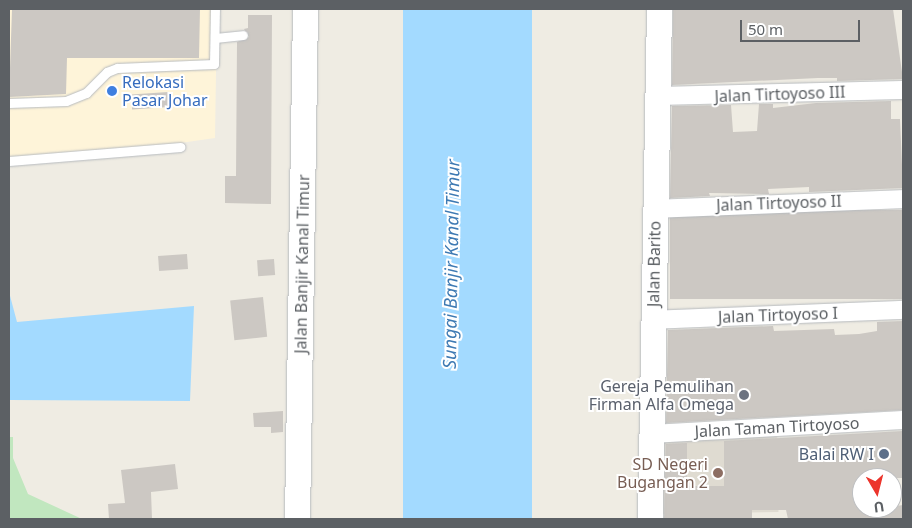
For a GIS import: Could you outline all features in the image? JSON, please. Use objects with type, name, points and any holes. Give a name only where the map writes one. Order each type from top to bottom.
[{"type":"street","name":"Jalan Banjir Kanal Timur","points":[[297,519],[305,9]]},
{"type":"street","name":"Jalan Barito","points":[[650,519],[652,320],[659,9]]},
{"type":"street","name":"Jalan Tirtoyoso III","points":[[657,96],[903,90]]},
{"type":"street","name":"Jalan Tirtoyoso II","points":[[655,208],[903,199]]},
{"type":"street","name":"Jalan Tirtoyoso I","points":[[652,320],[903,310]]},
{"type":"street","name":"Jalan Taman Tirtoyoso","points":[[650,434],[903,420]]},
{"type":"lane","points":[[9,103],[66,102],[86,93],[107,72],[117,68],[211,65],[216,61],[223,37],[215,9]]},
{"type":"lane","points":[[223,37],[243,35]]},
{"type":"lane","points":[[9,161],[180,147]]},
{"type":"shaded area","name":"Relokasi Pasar Johar","points":[[9,9],[217,9],[215,138],[97,155],[9,160]]},
{"type":"shaded area","name":"SD Negeri Bugangan 2","points":[[777,428],[778,512],[660,514],[659,430]]},
{"type":"green space","points":[[9,437],[13,437],[13,458],[28,494],[82,519],[9,519]]},
{"type":"water","name":"Sungai Banjir Kanal Timur","points":[[403,9],[532,9],[532,519],[403,519]]},
{"type":"water","points":[[9,292],[17,322],[194,306],[190,401],[9,400]]},
{"type":"building","points":[[12,9],[200,9],[199,58],[67,58],[66,94],[9,97]]},
{"type":"building","points":[[673,9],[893,9],[903,79],[837,81],[837,78],[818,78],[672,85]]},
{"type":"building","points":[[248,15],[272,15],[271,204],[225,203],[225,176],[236,176],[237,42],[249,37],[244,29],[248,28]]},
{"type":"building","points":[[168,92],[169,107],[132,110],[131,95]]},
{"type":"building","points":[[891,101],[891,119],[900,119],[903,188],[809,192],[809,187],[768,189],[769,194],[709,193],[710,196],[670,198],[672,106],[731,105],[733,132],[757,131],[759,104],[773,104],[773,108],[816,103]]},
{"type":"building","points":[[670,210],[903,210],[903,299],[670,299]]},
{"type":"building","points":[[187,254],[188,269],[159,271],[158,256]]},
{"type":"building","points":[[274,259],[275,275],[258,276],[257,260]]},
{"type":"building","points":[[263,297],[267,337],[234,340],[230,300]]},
{"type":"building","points":[[903,321],[903,410],[666,423],[668,330],[773,326],[774,331],[834,329],[835,335],[877,331],[877,322]]},
{"type":"building","points":[[283,411],[283,432],[271,433],[271,427],[254,427],[253,413]]},
{"type":"building","points":[[903,431],[903,478],[902,468],[852,468],[852,518],[902,518],[903,505],[903,519],[788,519],[786,510],[752,510],[752,519],[664,519],[666,444],[687,443],[687,486],[724,486],[724,441]]},
{"type":"building","points":[[175,464],[178,489],[151,492],[152,518],[109,519],[108,504],[125,503],[121,470]]},
{"type":"place","name":"Relokasi Pasar Johar","points":[[112,91]]},
{"type":"place","name":"Gereja Pemulihan Firman Alfa Omega","points":[[744,395]]},
{"type":"place","name":"Balai RW I","points":[[884,454]]},
{"type":"place","name":"SD Negeri Bugangan 2","points":[[718,473]]}]
